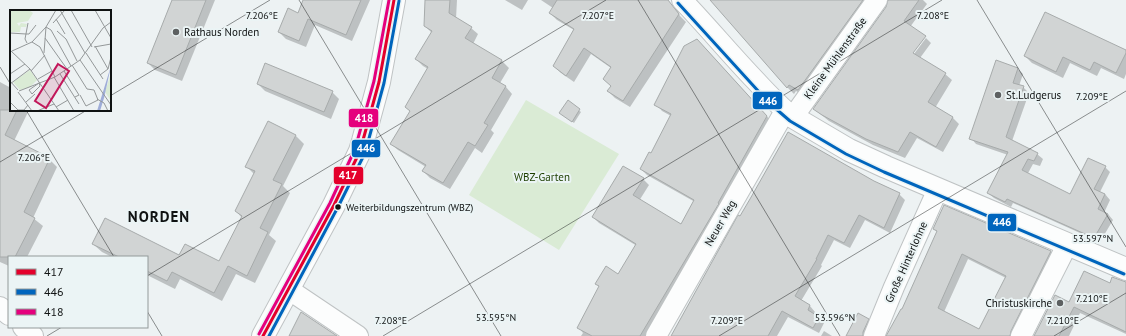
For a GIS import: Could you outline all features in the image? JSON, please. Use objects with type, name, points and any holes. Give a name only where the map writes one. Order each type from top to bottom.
[{"type":"street","points":[[263,336],[334,205],[360,151],[379,82],[394,0]]},
{"type":"street","points":[[682,0],[734,58],[789,114],[849,150],[1126,270]]},
{"type":"street","name":"Kleine Mühlenstraße","points":[[789,114],[877,0]]},
{"type":"street","name":"Neuer Weg","points":[[656,336],[789,114]]},
{"type":"street","name":"Große Hinterlohne","points":[[874,336],[894,287],[938,189]]},
{"type":"street","points":[[1021,336],[1067,245]]},
{"type":"street","points":[[288,289],[358,336]]},
{"type":"street","points":[[0,307],[8,314]]},
{"type":"street","points":[[24,328],[33,336]]},
{"type":"green space","name":"WBZ-Garten","points":[[526,100],[619,154],[559,250],[469,195]]},
{"type":"building","name":"Rathaus Norden","points":[[172,0],[206,0],[176,75],[147,63]]},
{"type":"building","points":[[303,0],[361,0],[346,35],[308,19],[299,41],[278,32],[288,8],[298,13]]},
{"type":"building","points":[[425,0],[450,0],[449,13],[472,27],[465,38],[502,60],[492,78],[506,86],[484,123],[488,125],[475,146],[468,142],[443,183],[422,171],[426,165],[390,144],[410,111],[405,107],[428,67],[415,59],[432,31],[424,26]]},
{"type":"building","points":[[557,0],[668,0],[679,14],[623,101],[607,91],[611,86],[603,79],[611,67],[584,48],[566,76],[553,66],[574,29],[549,13]]},
{"type":"building","points":[[710,0],[863,0],[798,90],[789,85],[787,88]]},
{"type":"building","points":[[888,0],[919,0],[904,21],[926,36],[913,53],[946,73],[928,102],[953,117],[936,147],[910,132],[898,152],[866,139],[813,109],[886,7]]},
{"type":"building","points":[[1045,12],[1126,50],[1116,73],[1094,62],[1090,70],[1063,57],[1056,72],[1024,56]]},
{"type":"building","points":[[697,39],[767,116],[718,203],[719,204],[640,336],[592,336],[577,328],[599,286],[595,284],[606,266],[618,274],[636,244],[592,217],[623,166],[644,178],[633,195],[681,224],[694,200],[640,169],[649,152],[651,153],[671,114],[654,105],[684,46]]},
{"type":"building","points":[[996,60],[1018,68],[1013,83],[1024,86],[1006,137],[1038,153],[1034,161],[1028,159],[1022,170],[1070,194],[1088,158],[1106,166],[1094,189],[1105,194],[1098,209],[1108,214],[1094,238],[1007,199],[1005,202],[987,193],[1008,152],[969,139]]},
{"type":"building","points":[[265,63],[333,91],[324,112],[257,84]]},
{"type":"building","points":[[568,100],[580,109],[572,122],[559,113]]},
{"type":"building","points":[[0,110],[10,110],[17,111],[5,135],[50,158],[24,212],[35,218],[16,256],[0,257]]},
{"type":"building","points":[[268,121],[296,135],[273,180],[282,184],[260,228],[268,232],[247,276],[228,266],[214,293],[172,272],[167,281],[148,272],[148,256],[117,256],[92,244],[105,218],[179,255],[185,244],[219,261],[242,216],[235,211],[255,171],[245,167]]},
{"type":"building","points":[[788,132],[874,181],[900,193],[884,228],[859,215],[844,243],[828,235],[817,259],[795,296],[810,305],[808,310],[819,317],[813,328],[782,311],[768,336],[671,336],[738,215],[740,216]]},
{"type":"building","points":[[944,205],[1051,251],[1011,331],[1010,336],[886,336],[902,309],[937,231],[933,229]],"holes":[[[962,254],[1006,276],[979,329],[938,308]]]},
{"type":"building","points":[[1084,271],[1110,283],[1112,277],[1126,282],[1126,332],[1074,307],[1059,336],[1034,336],[1055,295],[1069,302]]},
{"type":"building","points":[[301,312],[337,336],[289,336]]},
{"type":"building","points":[[858,313],[869,319],[863,332],[863,336],[846,336]]},
{"type":"transit line","name":"418","points":[[259,334],[330,203],[355,149],[374,81],[389,0]]},
{"type":"transit line","name":"417","points":[[263,336],[334,205],[360,151],[379,82],[394,0]]},
{"type":"transit line","name":"446","points":[[269,336],[365,153],[384,83],[399,1]]},
{"type":"transit line","name":"446","points":[[678,3],[760,93],[790,121],[846,154],[884,172],[1124,274]]},
{"type":"place","name":"Rathaus Norden","points":[[176,32]]},
{"type":"place","name":"St.Ludgerus","points":[[998,95]]},
{"type":"place","name":"Weiterbildungszentrum (WBZ)","points":[[338,207]]},
{"type":"place","name":"Christuskirche","points":[[1060,303]]},
{"type":"district","name":"NORDEN","points":[[159,217]]}]
